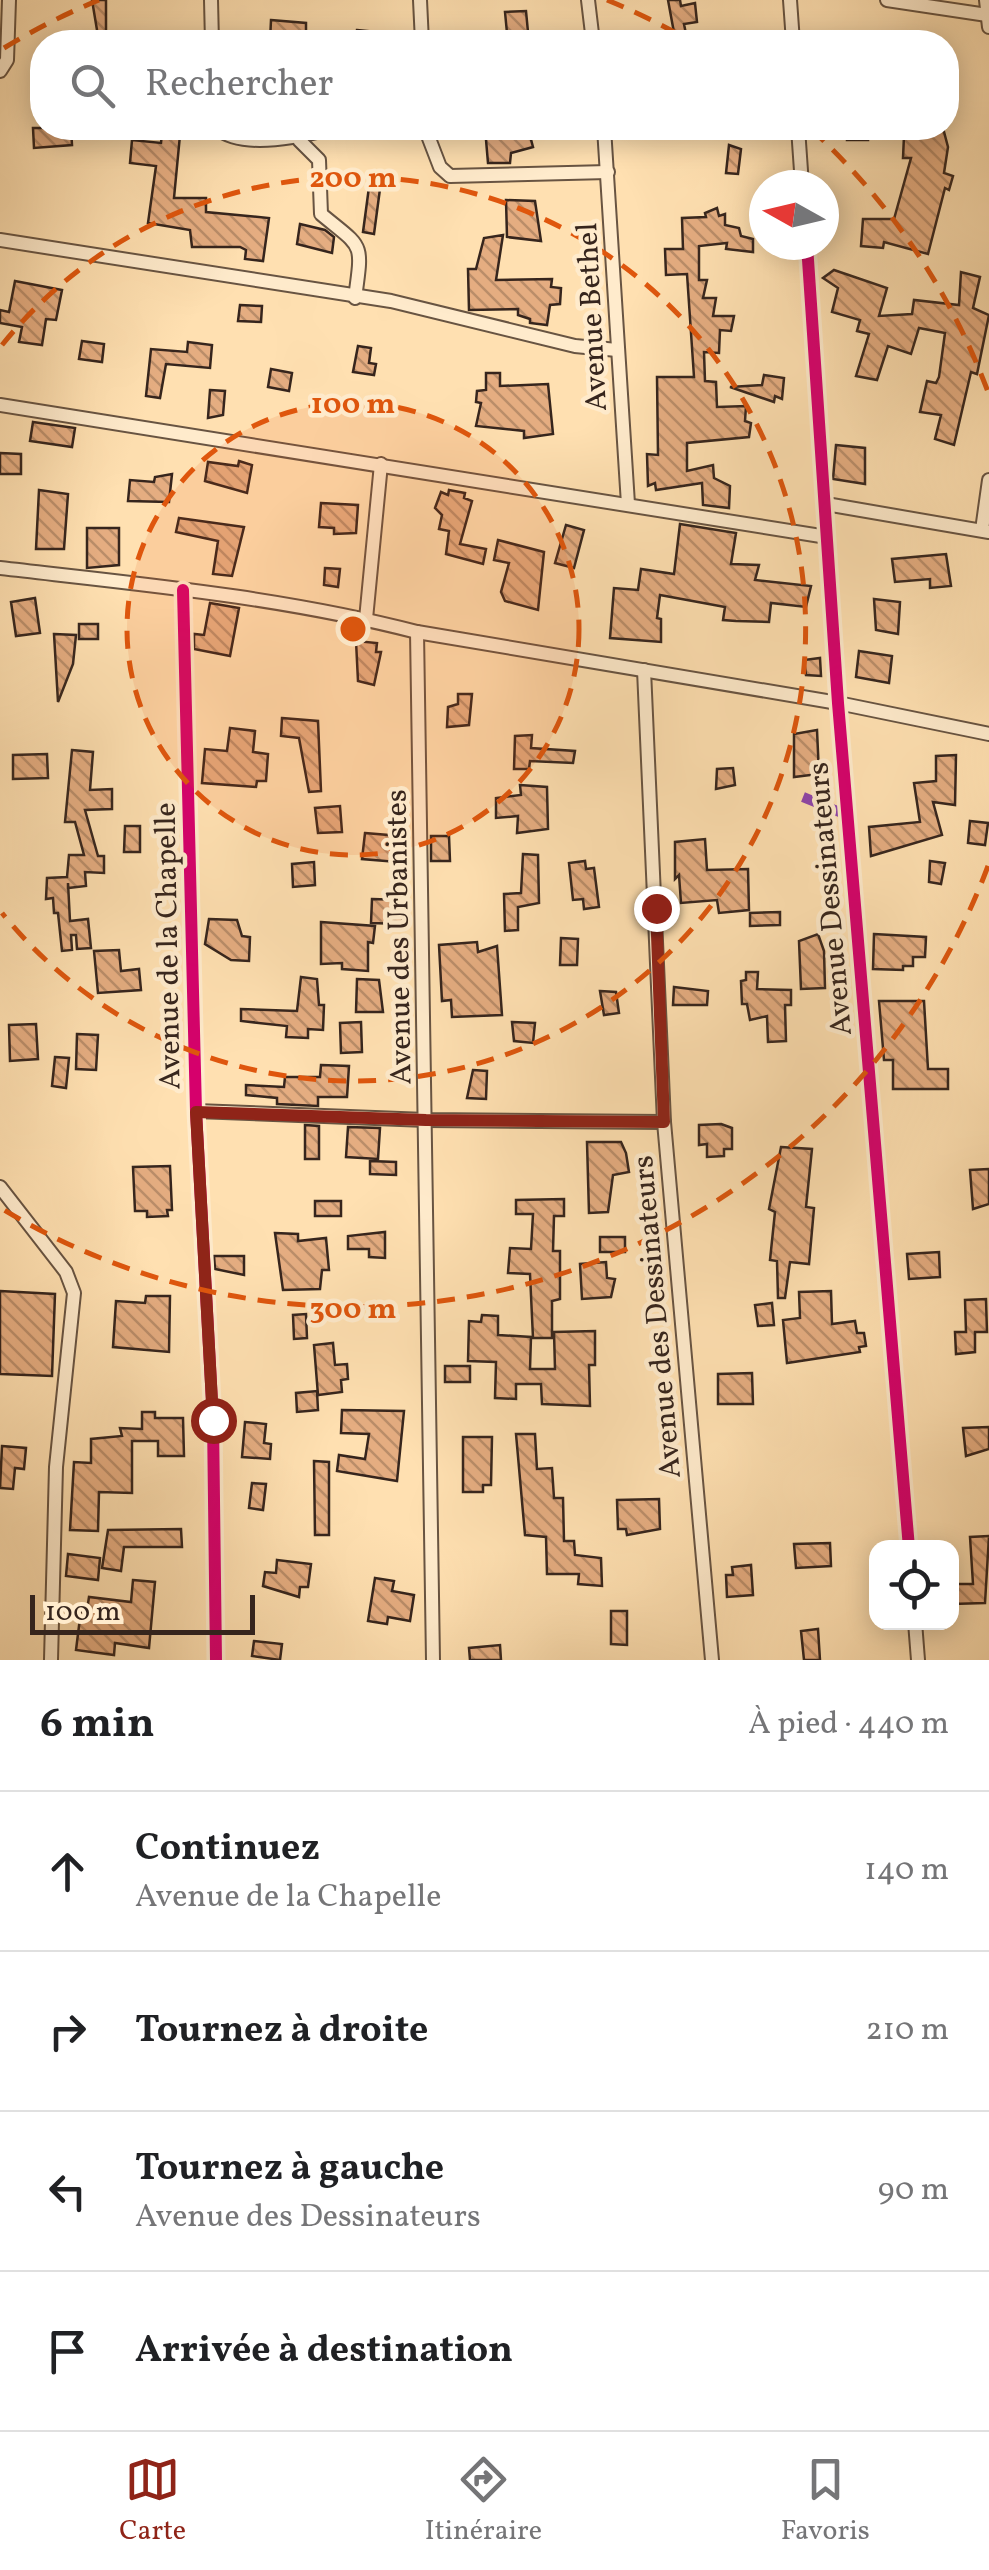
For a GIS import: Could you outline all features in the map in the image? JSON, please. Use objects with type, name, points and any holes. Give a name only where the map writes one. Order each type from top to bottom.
[{"type":"street","points":[[0,71],[8,60],[9,0]]},
{"type":"street","points":[[210,0],[211,30]]},
{"type":"street","points":[[420,0],[421,30]]},
{"type":"street","points":[[588,0],[592,30]]},
{"type":"street","points":[[790,0],[791,30]]},
{"type":"street","points":[[887,0],[988,21],[986,0]]},
{"type":"street","points":[[300,140],[319,160],[321,214],[347,231],[359,250],[355,298]]},
{"type":"street","points":[[427,140],[440,167],[450,176],[608,172]]},
{"type":"street","name":"Avenue Bethel","points":[[605,140],[628,504]]},
{"type":"street","points":[[799,140],[801,170]]},
{"type":"street","points":[[0,240],[391,301],[575,346],[616,350]]},
{"type":"street","name":"Avenue Dessinateurs","points":[[808,260],[838,703],[908,1540]]},
{"type":"street","points":[[0,404],[827,536]]},
{"type":"street","points":[[366,619],[382,464]]},
{"type":"street","points":[[826,504],[986,531],[989,480]]},
{"type":"street","points":[[0,568],[184,590],[366,619],[418,632],[838,703],[989,734]]},
{"type":"street","name":"Avenue de la Chapelle","points":[[184,590],[196,1112],[213,1420],[216,1660]]},
{"type":"street","name":"Avenue des Urbanistes","points":[[418,632],[433,1660]]},
{"type":"street","name":"Avenue des Dessinateurs","points":[[644,670],[664,1122],[712,1660]]},
{"type":"street","points":[[196,1112],[426,1120],[664,1122]]},
{"type":"street","points":[[0,1187],[66,1272],[74,1293],[56,1467],[51,1660]]},
{"type":"street","points":[[916,1630],[918,1660]]},
{"type":"building","points":[[92,0],[106,0],[106,30],[97,30]]},
{"type":"building","points":[[668,0],[680,0],[681,6],[695,3],[697,22],[684,24],[685,30],[674,30]]},
{"type":"building","points":[[526,11],[528,30],[507,30],[505,12]]},
{"type":"building","points":[[271,20],[306,23],[306,30],[271,30]]},
{"type":"building","points":[[34,140],[72,140],[72,145],[34,148]]},
{"type":"building","points":[[132,140],[180,140],[174,198],[206,198],[206,212],[269,218],[263,261],[245,259],[246,250],[240,247],[192,247],[190,230],[148,223],[156,166],[130,163]]},
{"type":"building","points":[[486,140],[531,140],[533,147],[511,153],[510,163],[488,163]]},
{"type":"building","points":[[904,140],[946,140],[944,173],[953,176],[949,190],[945,188],[928,254],[884,242],[883,248],[861,246],[863,219],[894,219],[911,158],[903,158]]},
{"type":"building","points":[[729,145],[741,149],[738,174],[726,173]]},
{"type":"building","points":[[369,187],[380,189],[374,234],[363,232]]},
{"type":"building","points":[[506,200],[535,201],[541,241],[507,237]]},
{"type":"building","points":[[717,208],[719,216],[725,214],[725,225],[739,228],[741,236],[749,238],[749,252],[726,249],[727,243],[699,246],[699,280],[707,280],[703,298],[716,298],[713,316],[734,316],[731,331],[720,330],[719,353],[704,352],[705,381],[716,382],[717,407],[746,406],[745,421],[751,423],[749,437],[687,443],[687,471],[713,465],[714,478],[730,486],[729,508],[703,505],[702,483],[656,490],[655,483],[648,486],[647,454],[658,455],[657,377],[694,377],[687,274],[666,275],[665,249],[683,249],[682,218],[706,217],[705,213]]},
{"type":"building","points":[[300,224],[325,230],[334,237],[332,253],[297,244]]},
{"type":"building","points":[[503,235],[496,280],[552,279],[551,287],[561,288],[560,304],[550,305],[547,325],[530,323],[530,319],[518,315],[518,309],[469,310],[468,269],[476,269],[484,238]]},
{"type":"building","points":[[834,270],[887,288],[879,316],[912,314],[914,300],[959,305],[961,272],[980,277],[973,308],[989,315],[977,374],[971,372],[954,445],[935,439],[941,415],[920,412],[927,381],[936,383],[939,377],[945,333],[919,328],[911,354],[888,346],[877,380],[856,376],[869,334],[857,331],[860,320],[832,312],[838,288],[823,278]]},
{"type":"building","points":[[15,281],[62,290],[56,320],[46,319],[42,345],[19,342],[22,327],[0,323],[0,310],[9,312]]},
{"type":"building","points":[[240,305],[262,306],[261,322],[238,321]]},
{"type":"building","points":[[82,341],[104,344],[102,362],[79,359]]},
{"type":"building","points":[[188,342],[212,345],[210,368],[166,364],[160,398],[146,396],[151,349],[187,352]]},
{"type":"building","points":[[358,346],[371,348],[369,363],[376,364],[374,375],[353,372]]},
{"type":"building","points":[[271,369],[292,373],[289,391],[268,387]]},
{"type":"building","points":[[486,373],[500,373],[500,386],[548,384],[553,434],[524,438],[524,431],[476,426],[481,403],[476,402],[477,391],[486,390]]},
{"type":"building","points":[[764,375],[784,378],[782,399],[775,396],[774,402],[730,387],[762,385]]},
{"type":"building","points":[[210,390],[225,391],[223,415],[208,418]]},
{"type":"building","points":[[33,422],[75,428],[72,447],[30,441]]},
{"type":"building","points":[[836,445],[865,448],[865,484],[833,479]]},
{"type":"building","points":[[0,453],[21,454],[21,474],[0,474]]},
{"type":"building","points":[[239,461],[252,465],[247,493],[205,481],[208,462],[238,466]]},
{"type":"building","points":[[172,474],[169,502],[128,501],[130,480],[154,482],[155,477]]},
{"type":"building","points":[[39,490],[68,494],[64,549],[36,549]]},
{"type":"building","points":[[449,490],[465,493],[464,498],[472,501],[460,544],[486,549],[483,564],[446,554],[449,531],[439,529],[442,515],[435,508],[441,492],[448,495]]},
{"type":"building","points":[[321,503],[358,505],[356,533],[334,534],[334,528],[319,527]]},
{"type":"building","points":[[179,518],[244,527],[232,576],[213,574],[218,541],[176,532]]},
{"type":"building","points":[[680,524],[736,533],[731,564],[759,565],[755,580],[811,586],[806,607],[771,603],[769,622],[723,620],[725,607],[660,595],[657,618],[661,619],[661,642],[610,638],[614,588],[638,590],[641,569],[674,574]]},
{"type":"building","points":[[566,525],[584,530],[574,568],[555,563]]},
{"type":"building","points":[[87,528],[119,528],[119,565],[87,568]]},
{"type":"building","points":[[498,540],[544,552],[538,610],[505,601],[501,592],[509,563],[494,560]]},
{"type":"building","points":[[946,554],[951,586],[930,588],[930,579],[895,582],[892,559]]},
{"type":"building","points":[[325,568],[340,569],[338,587],[324,585]]},
{"type":"building","points":[[35,598],[40,633],[16,636],[11,602]]},
{"type":"building","points":[[874,599],[900,602],[898,634],[876,630]]},
{"type":"building","points":[[210,603],[239,608],[230,656],[194,649],[194,634],[204,635]]},
{"type":"building","points":[[79,624],[98,624],[98,639],[79,639]]},
{"type":"building","points":[[54,634],[76,635],[73,664],[58,702]]},
{"type":"building","points":[[356,641],[377,643],[376,652],[381,652],[374,685],[358,681]]},
{"type":"building","points":[[859,651],[892,656],[889,683],[856,677]]},
{"type":"building","points":[[820,658],[821,676],[806,675],[804,660]]},
{"type":"building","points":[[458,694],[472,694],[469,725],[447,727],[448,707],[458,704]]},
{"type":"building","points":[[282,718],[318,721],[321,791],[309,792],[299,738],[281,736]]},
{"type":"building","points":[[230,728],[255,731],[253,752],[268,754],[266,781],[257,781],[256,787],[202,783],[205,749],[227,751]]},
{"type":"building","points":[[817,730],[819,774],[794,777],[794,734]]},
{"type":"building","points":[[532,735],[531,748],[575,751],[573,763],[530,761],[529,769],[514,769],[515,736]]},
{"type":"building","points":[[72,750],[93,752],[90,790],[112,789],[112,809],[85,810],[98,856],[104,856],[104,873],[85,872],[86,886],[68,888],[70,921],[88,919],[91,948],[77,949],[76,935],[71,935],[72,950],[62,951],[58,913],[54,913],[53,898],[46,899],[47,878],[67,877],[69,855],[84,855],[75,822],[65,822]]},
{"type":"building","points":[[47,754],[48,778],[13,779],[13,755]]},
{"type":"building","points":[[956,755],[955,805],[933,802],[942,835],[871,856],[869,827],[920,822],[914,783],[936,781],[936,756]]},
{"type":"building","points":[[733,768],[735,785],[716,789],[717,769]]},
{"type":"building","points":[[520,785],[547,787],[548,829],[517,833],[518,816],[496,818],[496,798],[521,795]]},
{"type":"building","points":[[340,806],[342,832],[318,833],[315,808]]},
{"type":"building","points":[[393,812],[405,813],[404,830],[392,830]]},
{"type":"building","points":[[970,821],[988,823],[985,845],[968,843]]},
{"type":"building","points":[[125,826],[140,826],[140,852],[124,852]]},
{"type":"building","points":[[365,833],[400,836],[397,862],[362,859]]},
{"type":"building","points":[[431,836],[449,836],[450,861],[431,861]]},
{"type":"building","points":[[705,839],[707,870],[748,869],[749,910],[719,913],[717,900],[681,903],[679,875],[675,879],[675,842]]},
{"type":"building","points":[[523,854],[538,855],[539,903],[518,907],[518,930],[505,931],[504,894],[521,893]]},
{"type":"building","points":[[585,861],[586,869],[594,868],[599,907],[584,909],[583,899],[573,900],[569,863]]},
{"type":"building","points":[[930,861],[945,863],[941,884],[929,882]]},
{"type":"building","points":[[314,862],[315,885],[293,887],[292,864]]},
{"type":"building","points":[[372,899],[403,900],[402,924],[371,923]]},
{"type":"building","points":[[780,912],[780,925],[750,926],[750,913]]},
{"type":"building","points":[[209,919],[237,920],[242,936],[250,937],[249,961],[231,960],[205,944]]},
{"type":"building","points":[[321,922],[375,926],[373,943],[368,942],[368,971],[342,969],[342,963],[321,964]]},
{"type":"building","points":[[818,934],[824,951],[825,988],[801,989],[799,941]]},
{"type":"building","points":[[874,934],[926,937],[925,957],[913,957],[913,966],[903,966],[903,970],[873,969]]},
{"type":"building","points":[[561,938],[578,939],[577,965],[560,965]]},
{"type":"building","points":[[477,942],[478,952],[497,946],[502,1015],[452,1017],[451,1000],[442,1001],[439,945]]},
{"type":"building","points":[[119,950],[121,971],[139,969],[141,990],[98,993],[94,951]]},
{"type":"building","points":[[746,972],[758,972],[757,989],[791,990],[791,1005],[785,1005],[786,1041],[768,1042],[767,1016],[750,1020],[747,1004],[742,1004],[741,981],[746,980]]},
{"type":"building","points":[[301,977],[317,979],[319,1005],[324,1005],[323,1030],[308,1029],[308,1038],[286,1037],[287,1026],[241,1021],[241,1009],[297,1011]]},
{"type":"building","points":[[357,979],[379,980],[383,1012],[356,1012]]},
{"type":"building","points":[[674,987],[708,991],[707,1005],[673,1005]]},
{"type":"building","points":[[600,991],[616,992],[619,1013],[604,1015]]},
{"type":"building","points":[[879,1001],[924,1001],[928,1069],[948,1069],[948,1089],[893,1089],[893,1060],[884,1060]]},
{"type":"building","points":[[361,1022],[362,1052],[341,1053],[340,1023]]},
{"type":"building","points":[[512,1022],[535,1023],[533,1043],[514,1041]]},
{"type":"building","points":[[36,1024],[38,1059],[10,1061],[9,1025]]},
{"type":"building","points":[[77,1034],[98,1035],[96,1070],[76,1069]]},
{"type":"building","points":[[55,1057],[69,1058],[66,1088],[52,1086]]},
{"type":"building","points":[[321,1065],[349,1066],[347,1097],[318,1097],[318,1106],[277,1104],[277,1098],[246,1095],[246,1085],[284,1087],[285,1077],[320,1077]]},
{"type":"building","points":[[473,1070],[487,1071],[486,1099],[467,1098]]},
{"type":"building","points":[[305,1125],[319,1126],[319,1159],[305,1159]]},
{"type":"building","points":[[699,1125],[732,1128],[732,1149],[724,1149],[724,1156],[707,1157],[707,1144],[699,1145]]},
{"type":"building","points":[[348,1127],[380,1128],[378,1159],[346,1157]]},
{"type":"building","points":[[587,1142],[621,1142],[626,1153],[629,1172],[613,1175],[608,1212],[589,1213]]},
{"type":"building","points":[[781,1147],[812,1149],[806,1207],[814,1208],[809,1264],[790,1262],[785,1298],[778,1298],[777,1261],[770,1260],[775,1212],[769,1209]]},
{"type":"building","points":[[370,1161],[396,1162],[396,1175],[370,1174]]},
{"type":"building","points":[[170,1166],[172,1210],[167,1210],[168,1216],[147,1217],[147,1211],[135,1211],[133,1167]]},
{"type":"building","points":[[989,1169],[989,1204],[973,1209],[970,1170]]},
{"type":"building","points":[[564,1199],[564,1216],[554,1216],[553,1251],[560,1251],[560,1299],[552,1301],[552,1338],[533,1338],[530,1274],[508,1273],[510,1248],[531,1249],[533,1214],[516,1214],[516,1200]]},
{"type":"building","points":[[315,1201],[341,1201],[341,1216],[315,1216]]},
{"type":"building","points":[[385,1232],[385,1258],[369,1257],[369,1249],[348,1249],[348,1236]]},
{"type":"building","points":[[275,1233],[298,1234],[298,1241],[326,1238],[329,1270],[322,1270],[320,1289],[283,1290]]},
{"type":"building","points":[[600,1237],[625,1237],[625,1252],[600,1252]]},
{"type":"building","points":[[939,1252],[940,1277],[909,1279],[907,1254]]},
{"type":"building","points":[[214,1256],[244,1256],[244,1275],[215,1269]]},
{"type":"building","points":[[606,1262],[607,1278],[615,1279],[611,1297],[582,1299],[580,1264]]},
{"type":"building","points":[[0,1291],[55,1294],[52,1376],[0,1374]]},
{"type":"building","points":[[831,1291],[832,1324],[855,1321],[857,1333],[864,1333],[866,1346],[859,1347],[860,1352],[787,1363],[783,1320],[800,1318],[799,1292]]},
{"type":"building","points":[[146,1296],[170,1296],[169,1352],[113,1347],[116,1301],[145,1303]]},
{"type":"building","points":[[986,1299],[987,1332],[975,1332],[975,1352],[956,1354],[955,1332],[966,1332],[965,1300]]},
{"type":"building","points":[[772,1303],[774,1325],[758,1326],[755,1305]]},
{"type":"building","points":[[306,1314],[307,1338],[294,1339],[293,1315]]},
{"type":"building","points":[[482,1315],[498,1316],[498,1335],[531,1337],[530,1369],[555,1369],[554,1332],[595,1331],[595,1365],[589,1365],[590,1406],[542,1404],[541,1384],[516,1384],[516,1399],[495,1398],[496,1362],[468,1361],[469,1321],[481,1322]]},
{"type":"building","points":[[333,1343],[335,1365],[347,1364],[348,1379],[341,1380],[342,1392],[318,1395],[314,1345]]},
{"type":"building","points":[[445,1366],[470,1366],[470,1382],[445,1382]]},
{"type":"building","points":[[752,1373],[753,1404],[718,1404],[718,1374]]},
{"type":"building","points":[[317,1391],[318,1410],[297,1412],[296,1393]]},
{"type":"building","points":[[342,1410],[404,1411],[397,1481],[337,1471],[339,1455],[365,1459],[369,1434],[341,1433]]},
{"type":"building","points":[[142,1412],[155,1412],[155,1418],[183,1418],[184,1456],[158,1456],[158,1441],[132,1441],[132,1493],[99,1492],[98,1531],[70,1530],[74,1462],[91,1463],[91,1439],[122,1436],[120,1428],[142,1429]]},
{"type":"building","points":[[245,1422],[266,1424],[264,1443],[271,1444],[270,1459],[242,1457]]},
{"type":"building","points":[[989,1427],[989,1449],[966,1456],[963,1428]]},
{"type":"building","points":[[516,1434],[535,1434],[537,1469],[552,1468],[554,1498],[563,1498],[564,1541],[574,1541],[575,1555],[601,1558],[602,1586],[578,1584],[579,1574],[547,1574],[546,1537],[525,1535]]},
{"type":"building","points":[[463,1437],[492,1437],[491,1485],[483,1485],[483,1492],[463,1492]]},
{"type":"building","points":[[2,1446],[26,1448],[24,1469],[15,1468],[13,1489],[0,1488]]},
{"type":"building","points":[[314,1461],[329,1462],[329,1535],[315,1535]]},
{"type":"building","points":[[252,1483],[266,1484],[263,1510],[249,1508]]},
{"type":"building","points":[[659,1499],[660,1529],[627,1535],[626,1529],[618,1529],[617,1500]]},
{"type":"building","points":[[181,1529],[182,1547],[124,1547],[121,1571],[102,1568],[108,1530]]},
{"type":"building","points":[[989,1536],[985,1603],[959,1604],[959,1584],[973,1584],[970,1537]]},
{"type":"building","points":[[830,1543],[831,1566],[796,1568],[794,1544]]},
{"type":"building","points":[[68,1554],[100,1558],[98,1580],[66,1576]]},
{"type":"building","points":[[277,1560],[311,1564],[308,1587],[300,1587],[299,1597],[263,1586],[265,1572],[276,1573]]},
{"type":"building","points":[[751,1565],[753,1595],[727,1597],[726,1575],[733,1575],[732,1567]]},
{"type":"building","points":[[375,1578],[394,1581],[392,1591],[414,1595],[410,1621],[388,1617],[387,1624],[368,1621]]},
{"type":"building","points":[[133,1580],[155,1582],[149,1648],[115,1643],[114,1655],[76,1650],[81,1610],[87,1610],[89,1597],[131,1602]]},
{"type":"building","points":[[611,1611],[627,1611],[627,1645],[611,1644]]},
{"type":"building","points":[[818,1629],[820,1660],[804,1660],[801,1631]]},
{"type":"building","points":[[254,1641],[282,1644],[280,1660],[252,1656]]},
{"type":"building","points":[[500,1645],[501,1660],[470,1660],[469,1648]]},
{"type":"marked path","points":[[803,797],[847,815]]},
{"type":"cycle path","points":[[808,260],[838,703],[908,1540]]},
{"type":"cycle path","points":[[183,590],[196,1111],[213,1420],[216,1660]]},
{"type":"route","points":[[213,1420],[196,1112],[426,1120],[664,1122],[656,908]]}]
